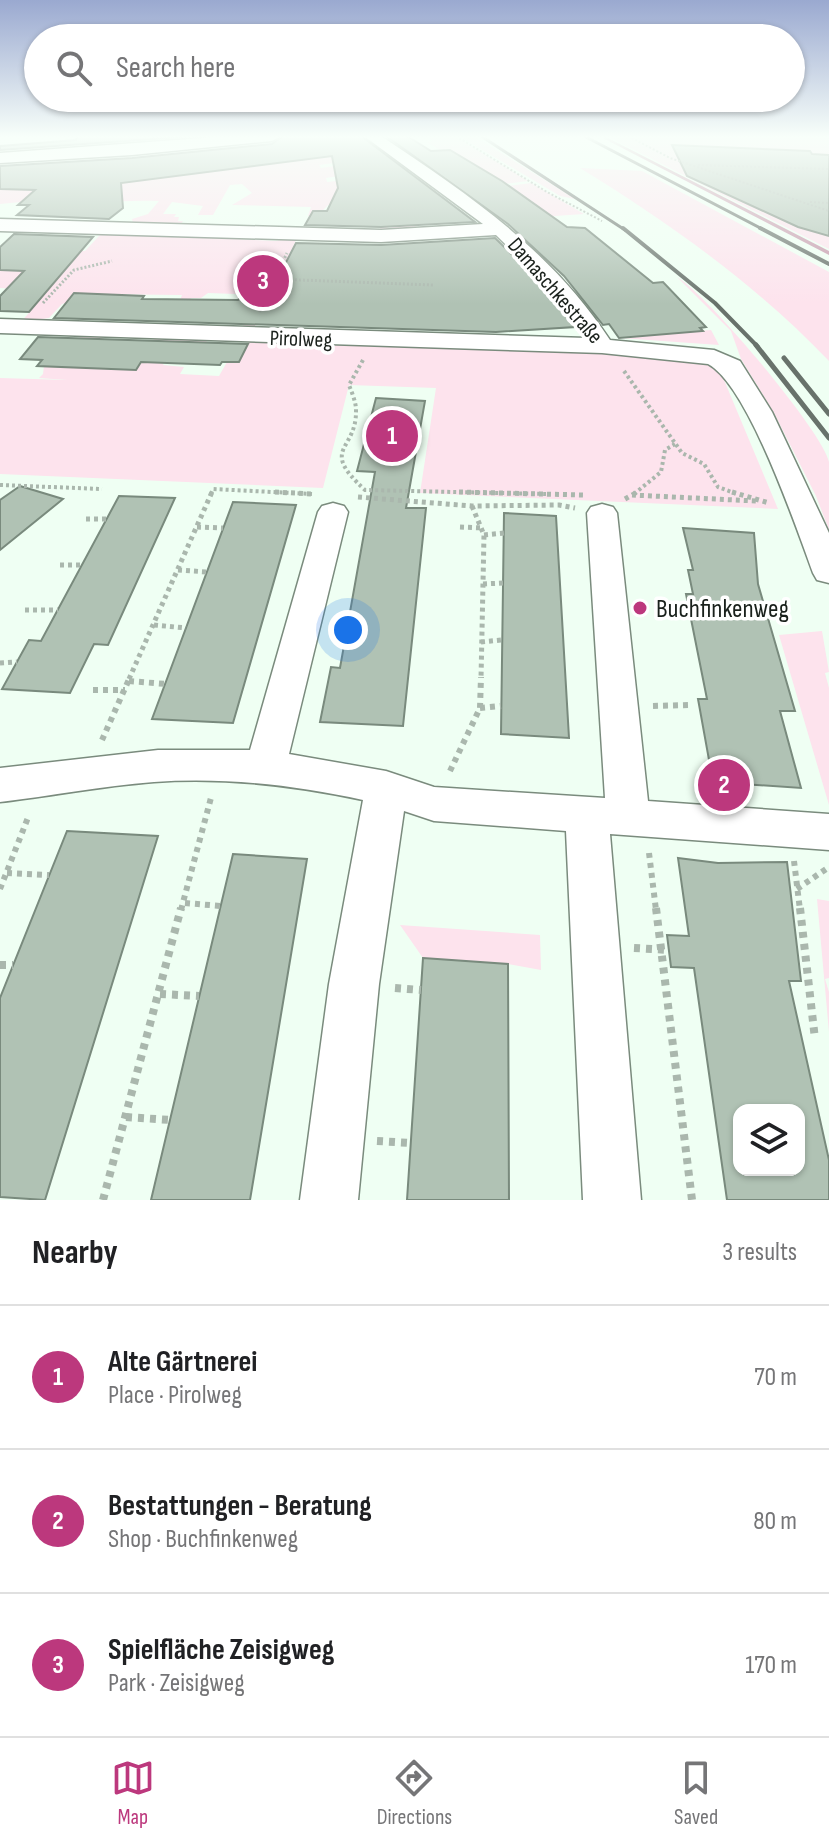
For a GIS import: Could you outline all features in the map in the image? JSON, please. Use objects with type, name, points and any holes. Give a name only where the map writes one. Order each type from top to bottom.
[{"type":"street","name":"Damaschkestraße","points":[[450,192],[502,229],[534,258],[571,299],[602,346],[714,357],[731,366],[759,412],[803,506],[829,573]]},
{"type":"street","points":[[0,225],[381,236],[502,229]]},
{"type":"street","name":"Pirolweg","points":[[0,326],[373,341],[602,346]]},
{"type":"street","points":[[610,500],[608,815],[612,1200]]},
{"type":"street","points":[[265,768],[335,501]]},
{"type":"street","points":[[0,785],[157,767],[265,768],[327,773],[434,804],[829,832]]},
{"type":"street","points":[[329,1200],[354,984],[386,788]]},
{"type":"path","points":[[547,192],[602,221]]},
{"type":"path","points":[[771,192],[829,211]]},
{"type":"path","points":[[801,202],[829,203]]},
{"type":"path","points":[[248,335],[288,251]]},
{"type":"path","points":[[27,327],[49,296],[74,270],[112,261]]},
{"type":"path","points":[[410,284],[413,273]]},
{"type":"path","points":[[275,279],[433,285]]},
{"type":"path","points":[[373,341],[349,385],[357,415],[340,449],[345,473],[365,490],[610,500],[756,501],[803,506]]},
{"type":"path","points":[[602,346],[660,417],[682,453],[704,464],[718,487],[756,501]]},
{"type":"path","points":[[88,774],[213,489],[335,501],[472,506],[559,505],[610,500],[661,472],[665,450],[675,444]]},
{"type":"path","points":[[0,485],[102,489]]},
{"type":"path","points":[[434,804],[480,708],[484,531],[472,506]]},
{"type":"path","points":[[86,519],[106,519]]},
{"type":"path","points":[[197,527],[223,528]]},
{"type":"path","points":[[460,527],[504,533]]},
{"type":"path","points":[[60,565],[82,565]]},
{"type":"path","points":[[178,570],[207,572]]},
{"type":"path","points":[[483,584],[503,583]]},
{"type":"path","points":[[25,610],[58,610]]},
{"type":"path","points":[[154,625],[186,628]]},
{"type":"path","points":[[481,642],[502,640]]},
{"type":"path","points":[[0,663],[17,662]]},
{"type":"path","points":[[129,681],[166,684]]},
{"type":"path","points":[[93,690],[125,690]]},
{"type":"path","points":[[480,708],[501,706]]},
{"type":"path","points":[[103,1200],[185,903],[219,766]]},
{"type":"path","points":[[0,889],[43,781]]},
{"type":"path","points":[[663,847],[648,846],[692,1200]]},
{"type":"path","points":[[779,855],[793,856],[815,1039]]},
{"type":"path","points":[[797,889],[829,867]]},
{"type":"path","points":[[7,873],[49,875]]},
{"type":"path","points":[[185,903],[221,906]]},
{"type":"path","points":[[0,965],[13,965]]},
{"type":"path","points":[[160,994],[199,996]]},
{"type":"path","points":[[126,1117],[170,1120]]},
{"type":"shaded area","points":[[0,192],[226,192],[213,215],[198,215],[203,206],[172,202],[163,214],[176,214],[174,217],[179,217],[178,221],[183,221],[181,224],[133,223],[132,219],[148,214],[159,201],[26,205],[31,201],[0,204]]},
{"type":"shaded area","points":[[369,192],[388,228],[413,224],[420,231],[379,232],[382,221],[355,205],[328,205],[317,216],[308,216],[311,207],[232,205],[252,193]]},
{"type":"shaded area","points":[[501,192],[546,192],[584,214],[540,217],[542,209],[536,205],[525,206]]},
{"type":"shaded area","points":[[553,192],[564,192],[575,199]]},
{"type":"shaded area","points":[[617,192],[681,192],[829,272],[829,361],[742,281]]},
{"type":"shaded area","points":[[717,192],[829,192],[829,249]]},
{"type":"shaded area","points":[[112,233],[276,241],[301,236],[297,238],[254,329],[246,329],[242,324],[248,322],[260,295],[208,293],[201,298],[191,298],[187,304],[180,300],[182,295],[99,294],[62,304],[49,318],[21,322],[48,291],[0,288],[0,247],[85,251],[100,235]]},
{"type":"shaded area","points":[[677,277],[712,308],[762,364],[822,446],[829,462],[829,530],[816,496],[774,413],[741,359],[731,331]]},
{"type":"shaded area","points":[[711,330],[719,345],[620,338]]},
{"type":"shaded area","points":[[82,334],[105,335],[81,368],[135,370],[155,337],[208,339],[202,349],[173,348],[163,365],[184,367],[180,374],[219,376],[227,362],[239,362],[250,339],[682,357],[719,368],[778,509],[420,493],[436,388],[349,385],[323,488],[0,474],[0,378],[67,380],[39,378],[44,366],[75,344]]},
{"type":"shaded area","points":[[822,631],[829,672],[825,673],[829,688],[829,805],[779,635]]},
{"type":"shaded area","points":[[817,899],[829,901],[829,978],[825,979],[829,992],[829,1032]]},
{"type":"shaded area","points":[[400,925],[540,935],[541,970],[508,964],[423,958]]},
{"type":"building","points":[[33,192],[122,192],[123,208],[109,219],[17,215],[29,205],[18,205]]},
{"type":"building","points":[[336,192],[435,192],[475,222],[381,227],[305,225],[313,211],[327,211]]},
{"type":"building","points":[[464,192],[518,192],[567,227],[585,228],[653,283],[663,282],[706,327],[700,328],[703,331],[619,338],[609,324],[603,325],[564,276],[508,224]]},
{"type":"building","points":[[722,192],[829,192],[829,236],[798,227]]},
{"type":"building","points":[[14,234],[93,237],[29,312],[0,311],[0,296],[24,271],[0,270],[0,247]]},
{"type":"building","points":[[495,238],[547,289],[575,327],[496,332],[54,318],[74,293],[144,296],[142,299],[238,300],[241,296],[268,297],[296,243],[381,245]]},
{"type":"building","points":[[38,337],[248,344],[239,362],[222,362],[220,365],[141,362],[136,370],[37,366],[42,360],[20,359]]},
{"type":"building","points":[[376,398],[425,401],[406,508],[426,508],[403,726],[320,722],[331,667],[340,668],[375,472],[357,471]]},
{"type":"building","points":[[20,486],[63,499],[0,550],[0,500]]},
{"type":"building","points":[[119,496],[175,498],[108,645],[94,644],[70,693],[2,689],[29,640],[41,641]]},
{"type":"building","points":[[233,502],[296,505],[233,723],[152,719]]},
{"type":"building","points":[[504,513],[556,516],[569,738],[501,734]]},
{"type":"building","points":[[683,528],[754,533],[758,584],[795,711],[780,711],[801,788],[713,782],[698,699],[707,699],[686,594],[693,594],[688,570],[693,570]]},
{"type":"building","points":[[67,831],[158,836],[45,1200],[0,1197],[0,998]]},
{"type":"building","points":[[233,854],[307,859],[250,1200],[151,1200]]},
{"type":"building","points":[[678,858],[718,863],[787,862],[801,981],[789,981],[829,1160],[829,1200],[727,1200],[694,968],[671,967],[667,935],[689,936]]},
{"type":"building","points":[[423,958],[508,964],[509,1200],[407,1200]]},
{"type":"waterway","points":[[710,192],[829,253]]},
{"type":"railway","points":[[567,192],[625,230]]},
{"type":"railway","points":[[691,192],[764,230]]},
{"type":"railway","points":[[623,228],[715,303],[758,347]]},
{"type":"railway","points":[[760,228],[829,264]]},
{"type":"railway","points":[[756,345],[829,438]]},
{"type":"railway","points":[[784,358],[829,414]]},
{"type":"place","name":"Spielfläche Zeisigweg","points":[[263,281]]},
{"type":"place","name":"Alte Gärtnerei","points":[[392,436]]},
{"type":"place","name":"Buchfinkenweg","points":[[640,608]]},
{"type":"place","name":"Bestattungen - Beratung","points":[[724,785]]}]
